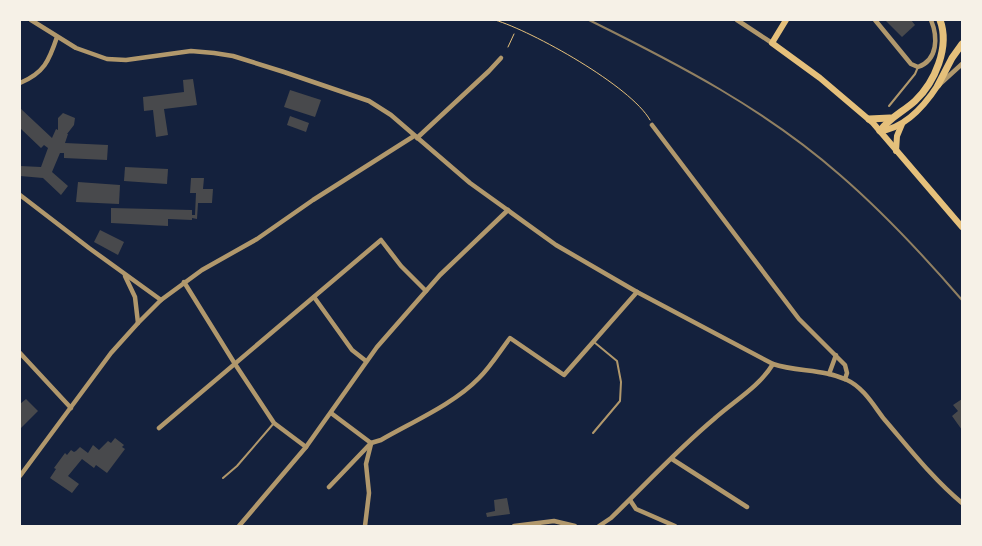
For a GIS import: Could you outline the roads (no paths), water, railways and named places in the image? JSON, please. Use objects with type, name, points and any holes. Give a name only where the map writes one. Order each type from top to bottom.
[{"type":"highway","points":[[880,131],[890,118],[915,101],[934,74],[943,50],[943,31],[940,20]]},
{"type":"highway","points":[[938,85],[952,58],[962,44]]},
{"type":"highway","points":[[869,119],[890,118]]},
{"type":"main road","points":[[786,20],[772,43],[820,78],[869,119],[962,227]]},
{"type":"main road","points":[[880,131],[893,129],[902,124],[920,108],[938,85]]},
{"type":"main road","points":[[896,151],[897,136],[902,124]]},
{"type":"street","points":[[737,20],[772,43]]},
{"type":"street","points":[[876,20],[911,64],[918,67],[925,64],[933,53],[936,38],[931,20]]},
{"type":"street","points":[[34,21],[57,38],[95,55],[118,60],[198,51],[233,56],[361,97],[384,110],[470,182],[570,254],[773,364],[791,369],[829,374],[845,379],[858,388],[939,482],[962,503]]},
{"type":"street","points":[[20,83],[44,69],[52,54],[57,38]]},
{"type":"street","points":[[20,476],[111,353],[138,322],[161,300],[184,282],[258,239],[314,200],[416,137],[501,58]]},
{"type":"street","points":[[938,85],[962,64]]},
{"type":"street","points":[[652,125],[799,319],[845,365],[847,373],[845,379]]},
{"type":"street","points":[[20,195],[161,300]]},
{"type":"street","points":[[239,526],[306,447],[366,361],[426,291],[508,210]]},
{"type":"street","points":[[159,428],[381,240],[401,266],[426,291]]},
{"type":"street","points":[[124,274],[135,297],[138,322]]},
{"type":"street","points":[[184,282],[274,423],[306,447]]},
{"type":"street","points":[[329,487],[371,443],[381,440],[465,391],[484,372],[510,338],[564,375],[637,292]]},
{"type":"street","points":[[314,297],[352,350],[366,361]]},
{"type":"street","points":[[20,353],[71,408]]},
{"type":"street","points":[[829,374],[836,355]]},
{"type":"street","points":[[599,526],[611,518],[713,419],[756,384],[773,364]]},
{"type":"street","points":[[331,413],[371,443]]},
{"type":"street","points":[[365,526],[369,493],[366,464],[371,443]]},
{"type":"street","points":[[672,459],[747,507]]},
{"type":"street","points":[[630,500],[636,509],[675,526]]},
{"type":"street","points":[[514,526],[554,521],[575,526]]},
{"type":"lane","points":[[889,106],[915,74],[918,67]]},
{"type":"lane","points":[[593,341],[617,361],[621,382],[620,401],[593,433]]},
{"type":"lane","points":[[223,478],[237,466],[274,423]]},
{"type":"railway","points":[[589,20],[720,89],[782,129],[856,189],[918,251],[962,300]]}]
